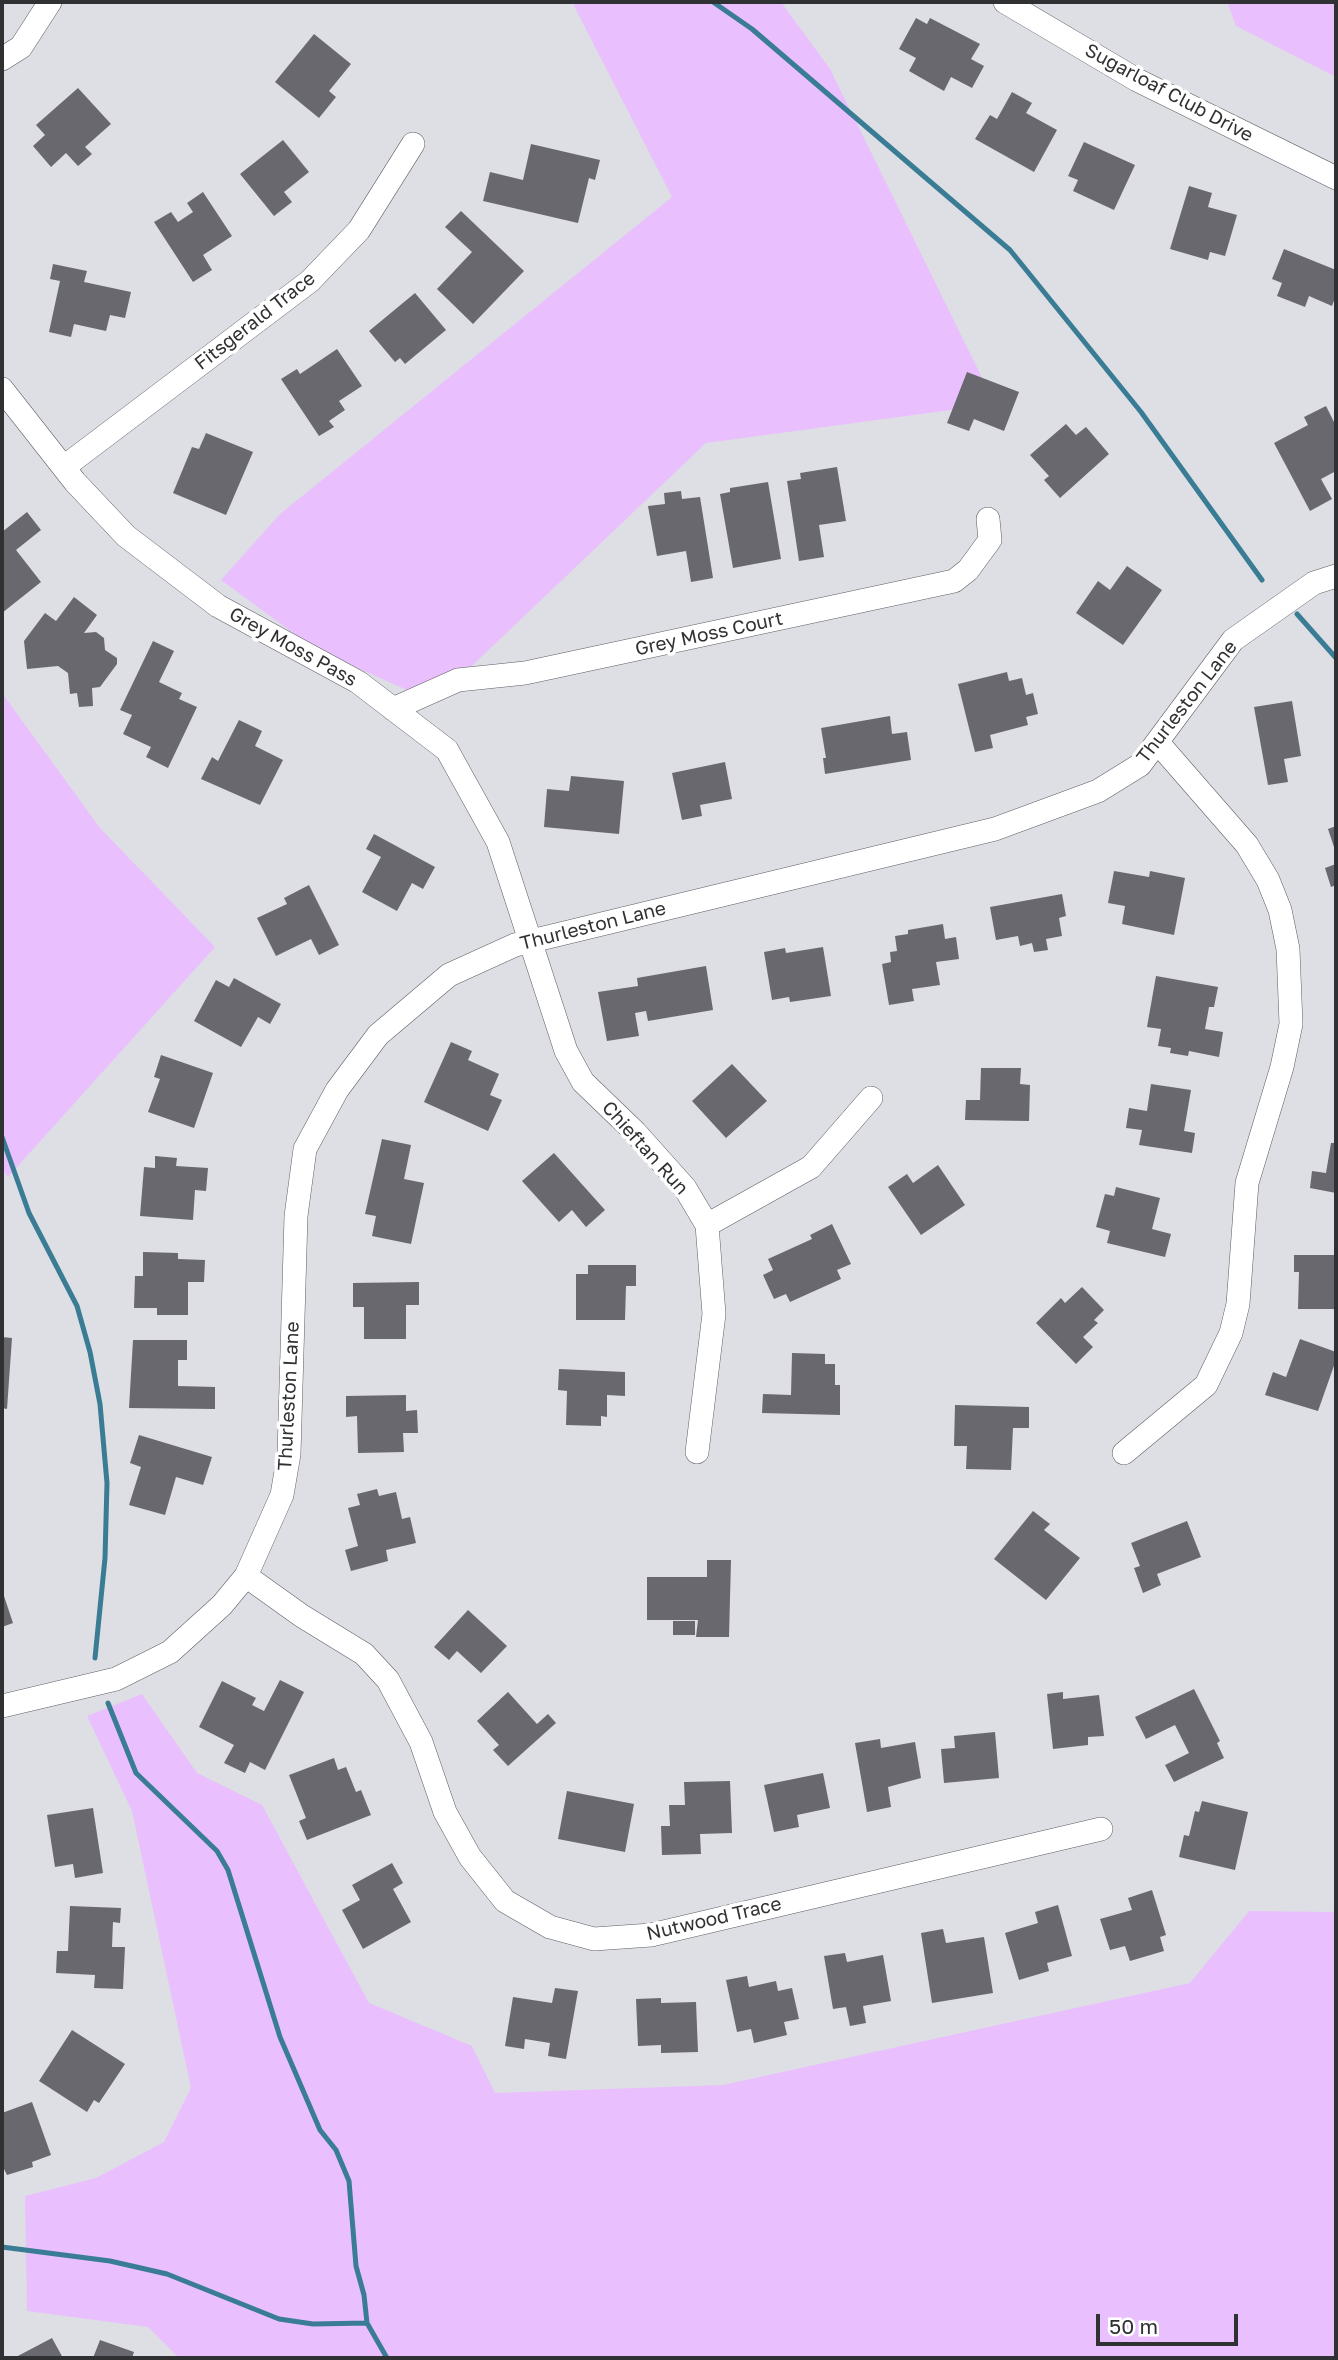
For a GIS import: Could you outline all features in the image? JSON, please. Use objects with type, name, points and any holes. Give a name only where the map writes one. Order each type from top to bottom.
[{"type":"street","points":[[2,59],[21,47],[50,2]]},
{"type":"street","name":"Sugarloaf Club Drive","points":[[1005,2],[1137,80],[1336,178]]},
{"type":"street","name":"Fitsgerald Trace","points":[[64,467],[310,281],[359,230],[413,144]]},
{"type":"street","name":"Grey Moss Pass","points":[[2,389],[64,467],[126,536],[218,606],[358,682],[447,750],[498,842],[531,940]]},
{"type":"street","name":"Grey Moss Court","points":[[393,709],[458,680],[525,673],[954,581],[968,570],[989,540],[988,519]]},
{"type":"street","name":"Thurleston Lane","points":[[2,1706],[116,1679],[170,1652],[222,1605],[246,1576],[282,1494],[289,1454],[296,1216],[305,1149],[337,1090],[378,1035],[449,975],[531,940],[995,829],[1098,791],[1140,765],[1159,744],[1233,640],[1314,583],[1336,576]]},
{"type":"street","points":[[1124,1453],[1206,1385],[1231,1333],[1238,1304],[1247,1182],[1282,1067],[1291,1024],[1288,949],[1280,910],[1268,880],[1247,845],[1159,744]]},
{"type":"street","name":"Chieftan Run","points":[[531,940],[566,1051],[583,1082],[635,1132],[685,1188],[707,1225],[714,1314],[697,1452]]},
{"type":"street","points":[[707,1225],[811,1167],[871,1098]]},
{"type":"street","name":"Nutwood Trace","points":[[246,1576],[302,1616],[364,1654],[388,1680],[421,1742],[445,1812],[470,1857],[505,1901],[550,1927],[594,1939],[651,1935],[1101,1829]]},
{"type":"shaded area","points":[[572,2],[781,2],[830,69],[995,404],[706,443],[434,702],[315,649],[221,580],[280,514],[672,197]]},
{"type":"shaded area","points":[[1227,2],[1336,2],[1336,77],[1236,26]]},
{"type":"shaded area","points":[[2,693],[100,828],[215,947],[8,1177],[2,1167]]},
{"type":"shaded area","points":[[142,1694],[197,1773],[262,1805],[369,2003],[472,2046],[495,2093],[723,2085],[1190,1983],[1249,1911],[1336,1912],[1336,2358],[179,2358],[148,2327],[27,2311],[25,2196],[96,2178],[164,2142],[191,2088],[132,1811],[87,1716]]},
{"type":"building","points":[[916,18],[927,24],[930,18],[980,44],[971,59],[984,66],[972,88],[951,77],[944,91],[909,71],[916,58],[899,49]]},
{"type":"building","points":[[314,34],[351,64],[329,91],[336,97],[319,118],[275,82]]},
{"type":"building","points":[[78,88],[111,124],[85,147],[92,154],[78,166],[66,153],[51,167],[33,146],[45,135],[36,125]]},
{"type":"building","points":[[1012,92],[1032,103],[1026,113],[1057,130],[1034,172],[975,139],[990,115],[997,119]]},
{"type":"building","points":[[283,140],[309,172],[284,192],[292,202],[274,216],[240,174]]},
{"type":"building","points":[[1084,142],[1135,165],[1114,210],[1073,191],[1078,180],[1068,176]]},
{"type":"building","points":[[531,144],[600,160],[595,180],[589,178],[578,223],[483,201],[490,172],[523,180]]},
{"type":"building","points":[[1189,186],[1212,193],[1208,207],[1237,215],[1225,256],[1210,252],[1208,260],[1170,249]]},
{"type":"building","points":[[203,192],[232,236],[203,255],[212,270],[193,282],[154,222],[171,212],[178,222],[193,212],[187,203]]},
{"type":"building","points":[[461,211],[524,271],[473,324],[437,289],[472,252],[445,227]]},
{"type":"building","points":[[1284,249],[1336,270],[1336,295],[1332,306],[1309,296],[1305,307],[1277,296],[1282,283],[1272,279]]},
{"type":"building","points":[[53,264],[87,271],[84,282],[131,292],[125,318],[110,315],[106,331],[74,324],[71,337],[49,332],[60,281],[50,279]]},
{"type":"building","points":[[415,293],[446,330],[405,364],[400,358],[395,362],[369,331]]},
{"type":"building","points":[[337,349],[362,386],[339,401],[345,410],[329,421],[334,427],[319,436],[281,379],[297,369],[300,374]]},
{"type":"building","points":[[967,372],[1019,392],[1004,431],[974,419],[969,431],[947,423]]},
{"type":"building","points":[[1326,406],[1336,426],[1336,471],[1321,479],[1332,499],[1310,511],[1274,443],[1308,425],[1304,417]]},
{"type":"building","points":[[1066,424],[1076,435],[1086,427],[1109,454],[1060,498],[1044,480],[1049,476],[1030,455]]},
{"type":"building","points":[[206,433],[253,452],[226,515],[173,493],[192,447],[199,449]]},
{"type":"building","points":[[837,467],[846,521],[819,525],[824,557],[799,561],[787,481],[801,479],[800,473]]},
{"type":"building","points":[[768,482],[781,559],[733,568],[720,494],[730,492],[730,488]]},
{"type":"building","points":[[681,491],[682,499],[700,497],[713,578],[691,582],[686,551],[657,556],[648,506],[665,504],[664,493]]},
{"type":"building","points":[[27,512],[41,530],[16,550],[41,582],[2,613],[2,532]]},
{"type":"building","points":[[1127,566],[1162,590],[1123,645],[1076,613],[1098,581],[1110,590]]},
{"type":"building","points":[[74,597],[97,615],[84,633],[96,632],[104,638],[105,650],[117,658],[117,664],[100,687],[92,688],[93,706],[79,707],[77,693],[70,694],[68,673],[58,666],[27,669],[24,641],[45,613],[56,621]]},
{"type":"building","points":[[153,641],[174,651],[159,682],[182,693],[179,699],[197,707],[168,768],[146,757],[151,747],[123,734],[132,715],[120,710]]},
{"type":"building","points":[[1007,672],[1009,681],[1022,678],[1026,695],[1033,693],[1038,714],[1026,717],[1028,725],[990,735],[993,748],[975,752],[958,684]]},
{"type":"building","points":[[1292,701],[1301,756],[1284,759],[1288,782],[1268,785],[1254,707]]},
{"type":"building","points":[[890,716],[892,734],[907,732],[911,760],[825,774],[823,758],[826,758],[821,728]]},
{"type":"building","points":[[239,720],[262,731],[255,746],[283,760],[260,805],[201,779],[212,757],[218,761]]},
{"type":"building","points":[[725,762],[732,799],[700,805],[702,816],[682,820],[672,773]]},
{"type":"building","points":[[571,776],[624,781],[619,834],[544,827],[547,789],[569,791]]},
{"type":"building","points":[[1336,826],[1336,853],[1328,829]]},
{"type":"building","points":[[374,834],[435,867],[423,889],[412,883],[397,911],[362,892],[381,857],[366,849]]},
{"type":"building","points":[[1336,864],[1336,885],[1331,887],[1325,868]]},
{"type":"building","points":[[1114,871],[1149,877],[1150,871],[1185,878],[1174,935],[1122,924],[1125,906],[1108,903]]},
{"type":"building","points":[[309,885],[339,945],[319,955],[311,939],[276,956],[257,918],[287,904],[284,898]]},
{"type":"building","points":[[1062,894],[1066,916],[1059,918],[1062,936],[1046,939],[1048,950],[1034,952],[1032,943],[1020,946],[1018,936],[996,940],[990,907]]},
{"type":"building","points":[[943,924],[945,939],[956,937],[959,959],[936,962],[940,985],[912,989],[914,1001],[889,1005],[882,964],[891,962],[890,952],[897,951],[895,936],[908,934],[908,930]]},
{"type":"building","points":[[823,947],[831,996],[790,1002],[789,997],[772,1000],[764,952],[785,948],[786,953]]},
{"type":"building","points":[[706,966],[713,1010],[648,1021],[646,1011],[635,1013],[639,1036],[607,1041],[598,992],[638,986],[637,978]]},
{"type":"building","points":[[1156,976],[1218,987],[1214,1007],[1209,1007],[1205,1029],[1223,1032],[1219,1057],[1189,1051],[1188,1056],[1170,1053],[1171,1048],[1158,1046],[1161,1029],[1147,1027]]},
{"type":"building","points":[[234,978],[281,1004],[270,1024],[258,1017],[241,1047],[194,1021],[216,980],[229,987]]},
{"type":"building","points":[[451,1042],[472,1051],[468,1060],[499,1074],[490,1095],[502,1100],[488,1131],[424,1102]]},
{"type":"building","points":[[161,1055],[213,1073],[194,1128],[148,1112],[160,1079],[154,1077]]},
{"type":"building","points":[[732,1064],[767,1101],[726,1138],[692,1101]]},
{"type":"building","points":[[981,1068],[1021,1068],[1020,1084],[1030,1085],[1029,1121],[965,1120],[966,1100],[980,1100]]},
{"type":"building","points":[[1151,1084],[1191,1090],[1184,1131],[1195,1133],[1192,1153],[1139,1145],[1142,1130],[1126,1128],[1129,1108],[1147,1111]]},
{"type":"building","points":[[382,1139],[411,1145],[404,1179],[424,1183],[411,1244],[372,1236],[376,1216],[365,1214]]},
{"type":"building","points":[[1331,1143],[1336,1143],[1336,1193],[1310,1188],[1312,1171],[1326,1173]]},
{"type":"building","points":[[554,1153],[605,1210],[586,1227],[572,1210],[559,1222],[522,1181]]},
{"type":"building","points":[[155,1156],[177,1158],[176,1166],[208,1168],[206,1191],[195,1190],[193,1220],[140,1216],[144,1167],[155,1168]]},
{"type":"building","points":[[938,1165],[965,1205],[921,1235],[888,1187],[907,1174],[913,1183]]},
{"type":"building","points":[[1116,1187],[1160,1198],[1152,1229],[1171,1234],[1165,1257],[1107,1243],[1110,1231],[1096,1227],[1105,1194],[1114,1196]]},
{"type":"building","points":[[832,1224],[851,1264],[837,1270],[841,1279],[790,1302],[786,1294],[774,1299],[763,1275],[773,1270],[768,1259],[812,1239],[810,1235]]},
{"type":"building","points":[[143,1252],[178,1253],[178,1259],[205,1260],[204,1282],[188,1282],[188,1315],[157,1315],[157,1308],[134,1308],[135,1276],[143,1276]]},
{"type":"building","points":[[1294,1255],[1336,1255],[1336,1309],[1298,1309],[1299,1272],[1294,1272]]},
{"type":"building","points":[[588,1265],[636,1265],[636,1286],[626,1286],[625,1320],[576,1320],[576,1274],[588,1274]]},
{"type":"building","points":[[419,1282],[419,1305],[406,1305],[406,1339],[364,1339],[364,1307],[353,1307],[353,1283]]},
{"type":"building","points":[[1082,1287],[1104,1310],[1094,1320],[1098,1323],[1083,1337],[1093,1347],[1076,1364],[1036,1323],[1061,1298],[1065,1303]]},
{"type":"building","points":[[2,1337],[12,1338],[7,1409],[2,1408]]},
{"type":"building","points":[[1300,1339],[1336,1352],[1336,1360],[1318,1411],[1265,1395],[1273,1372],[1286,1377]]},
{"type":"building","points":[[133,1340],[187,1340],[187,1360],[178,1360],[178,1386],[215,1387],[215,1409],[129,1408]]},
{"type":"building","points":[[792,1353],[825,1354],[825,1364],[835,1364],[835,1385],[840,1385],[840,1415],[762,1413],[763,1394],[791,1395]]},
{"type":"building","points":[[559,1369],[625,1372],[625,1396],[607,1395],[607,1417],[601,1416],[601,1426],[566,1425],[567,1391],[558,1390]]},
{"type":"building","points":[[406,1395],[406,1411],[417,1410],[418,1433],[403,1433],[404,1452],[358,1453],[357,1416],[346,1417],[346,1396]]},
{"type":"building","points":[[955,1405],[1029,1407],[1029,1428],[1013,1428],[1011,1470],[966,1469],[967,1446],[954,1446]]},
{"type":"building","points":[[139,1435],[212,1457],[203,1485],[176,1477],[165,1515],[129,1505],[141,1467],[130,1463]]},
{"type":"building","points":[[377,1489],[379,1496],[396,1492],[402,1519],[410,1517],[416,1543],[386,1550],[388,1561],[351,1571],[345,1550],[358,1546],[348,1508],[360,1505],[357,1494]]},
{"type":"building","points":[[1033,1511],[1050,1524],[1044,1530],[1080,1558],[1046,1600],[994,1559]]},
{"type":"building","points":[[1187,1521],[1201,1557],[1157,1574],[1161,1585],[1143,1593],[1134,1568],[1140,1566],[1131,1543]]},
{"type":"building","points":[[707,1560],[731,1560],[729,1637],[696,1637],[698,1620],[647,1620],[647,1577],[707,1577]]},
{"type":"building","points":[[2,1590],[13,1623],[2,1627]]},
{"type":"building","points":[[468,1610],[507,1646],[481,1673],[457,1651],[449,1660],[434,1647]]},
{"type":"building","points":[[673,1621],[695,1621],[695,1635],[673,1635]]},
{"type":"building","points":[[280,1680],[304,1692],[265,1770],[250,1762],[245,1773],[224,1763],[234,1745],[199,1727],[222,1681],[256,1698],[252,1705],[264,1711]]},
{"type":"building","points":[[1194,1689],[1220,1741],[1217,1743],[1224,1758],[1174,1782],[1165,1765],[1189,1753],[1175,1725],[1146,1739],[1135,1717]]},
{"type":"building","points":[[508,1692],[537,1724],[548,1714],[556,1723],[508,1766],[493,1750],[499,1745],[477,1721]]},
{"type":"building","points":[[1063,1692],[1063,1699],[1099,1695],[1104,1736],[1088,1737],[1088,1745],[1053,1749],[1047,1694]]},
{"type":"building","points":[[995,1732],[999,1778],[944,1783],[941,1749],[955,1748],[954,1736]]},
{"type":"building","points":[[880,1739],[881,1748],[915,1742],[921,1778],[888,1787],[891,1807],[867,1812],[855,1743]]},
{"type":"building","points":[[334,1758],[338,1770],[346,1767],[356,1792],[361,1790],[371,1815],[307,1840],[299,1821],[306,1818],[289,1775]]},
{"type":"building","points":[[823,1773],[830,1808],[797,1815],[799,1827],[774,1832],[764,1785]]},
{"type":"building","points":[[730,1781],[732,1833],[700,1834],[701,1854],[662,1855],[661,1826],[670,1826],[669,1805],[685,1805],[684,1782]]},
{"type":"building","points":[[567,1791],[634,1804],[625,1852],[558,1839]]},
{"type":"building","points":[[1202,1801],[1248,1812],[1235,1870],[1179,1857],[1184,1835],[1189,1836],[1195,1811],[1199,1812]]},
{"type":"building","points":[[93,1808],[103,1873],[75,1878],[73,1864],[55,1867],[47,1815]]},
{"type":"building","points":[[392,1863],[403,1883],[393,1889],[411,1922],[363,1949],[342,1910],[360,1900],[352,1885]]},
{"type":"building","points":[[1152,1890],[1166,1935],[1160,1937],[1164,1951],[1130,1961],[1125,1946],[1110,1950],[1100,1919],[1132,1910],[1128,1898]]},
{"type":"building","points":[[1058,1905],[1072,1956],[1047,1963],[1049,1971],[1019,1980],[1005,1933],[1038,1923],[1035,1912]]},
{"type":"building","points":[[70,1906],[121,1908],[120,1923],[113,1922],[112,1947],[125,1947],[123,1989],[94,1988],[95,1975],[56,1973],[57,1951],[68,1951]]},
{"type":"building","points":[[943,1929],[946,1943],[984,1937],[993,1993],[932,2003],[921,1933]]},
{"type":"building","points":[[845,1953],[847,1962],[883,1955],[891,2001],[863,2006],[866,2023],[850,2026],[846,2007],[833,2009],[824,1956]]},
{"type":"building","points":[[747,1976],[749,1987],[776,1981],[778,1991],[792,1988],[799,2019],[784,2022],[787,2035],[754,2043],[751,2029],[737,2032],[726,1980]]},
{"type":"building","points":[[555,1988],[578,1991],[566,2059],[548,2056],[550,2043],[525,2039],[524,2049],[505,2046],[513,1997],[552,2003]]},
{"type":"building","points":[[661,1998],[661,2003],[696,2002],[698,2052],[661,2053],[661,2045],[638,2046],[636,1999]]},
{"type":"building","points":[[72,2030],[125,2064],[99,2103],[94,2100],[87,2112],[39,2081]]},
{"type":"building","points":[[32,2102],[51,2155],[32,2162],[33,2167],[7,2175],[2,2165],[2,2113]]},
{"type":"building","points":[[52,2338],[63,2358],[14,2358]]},
{"type":"building","points":[[100,2340],[134,2352],[132,2358],[93,2358]]},
{"type":"waterway","points":[[713,2],[752,29],[1010,250],[1141,412],[1262,580]]},
{"type":"waterway","points":[[1297,614],[1336,658]]},
{"type":"waterway","points":[[2,1137],[29,1213],[77,1306],[90,1352],[100,1404],[107,1483],[105,1558],[95,1658]]},
{"type":"waterway","points":[[108,1703],[136,1773],[217,1851],[228,1870],[280,2037],[320,2130],[336,2150],[349,2181],[356,2266],[364,2295],[367,2323],[387,2358]]},
{"type":"waterway","points":[[2,2247],[110,2261],[167,2274],[279,2319],[313,2324],[367,2323]]}]
